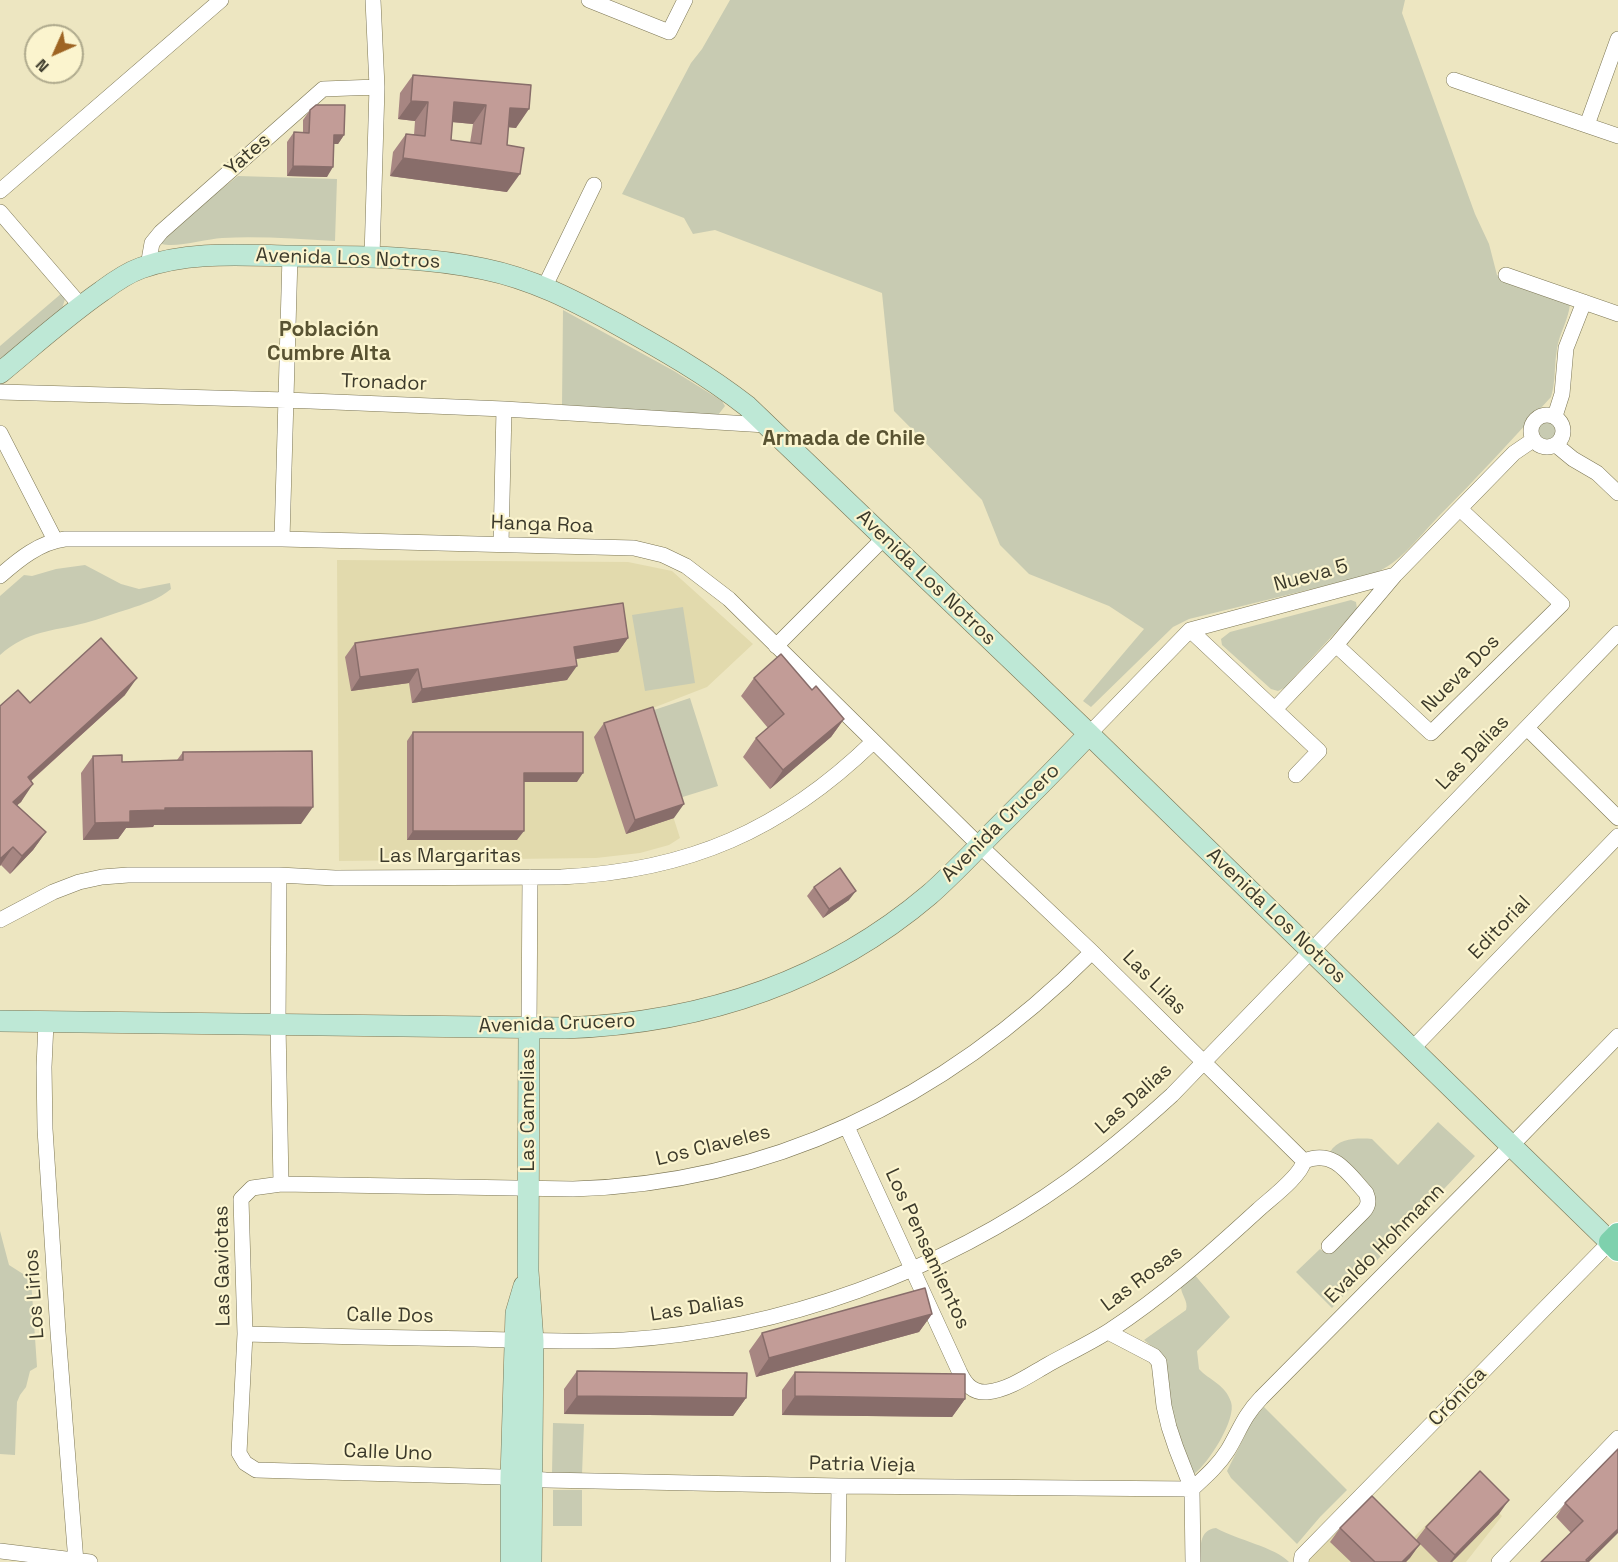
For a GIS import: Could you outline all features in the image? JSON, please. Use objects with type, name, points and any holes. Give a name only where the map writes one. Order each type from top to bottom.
[{"type":"main road","name":"Avenida Los Notros","points":[[81,306],[119,279],[140,268],[177,259],[228,254],[409,258],[483,268],[544,286],[679,359],[727,391],[766,425],[1089,734],[1512,1146],[1615,1242]]},
{"type":"main road","points":[[0,374],[81,306]]},
{"type":"main road","name":"Avenida Crucero","points":[[0,1021],[601,1027],[672,1018],[741,1000],[839,957],[880,931],[928,895],[1089,734]]},
{"type":"main road","name":"Las Camelias","points":[[511,1562],[521,1478],[524,1341],[516,1313],[528,1270],[529,1028]]},
{"type":"main road","name":"Las Camelias","points":[[521,1478],[531,1562]]},
{"type":"street","points":[[0,191],[220,0]]},
{"type":"street","points":[[372,257],[377,87],[374,0]]},
{"type":"street","points":[[589,0],[669,32],[685,0]]},
{"type":"street","points":[[1587,124],[1618,39]]},
{"type":"street","points":[[1454,80],[1618,136]]},
{"type":"street","name":"Yates","points":[[148,266],[152,243],[161,232],[323,89],[377,87]]},
{"type":"street","points":[[544,286],[594,185]]},
{"type":"street","points":[[0,212],[81,306]]},
{"type":"street","points":[[282,540],[290,256]]},
{"type":"street","points":[[1506,275],[1618,314]]},
{"type":"street","points":[[1555,417],[1562,394],[1566,348],[1584,302]]},
{"type":"street","name":"Tronador","points":[[0,392],[504,409],[766,425]]},
{"type":"street","points":[[501,544],[504,409]]},
{"type":"street","points":[[1544,415],[1555,417],[1562,425],[1562,436],[1556,445],[1541,446],[1533,440],[1530,430],[1535,420],[1544,415]]},
{"type":"street","points":[[0,433],[55,540]]},
{"type":"street","points":[[1275,710],[1336,645],[1395,575],[1514,453],[1533,440]]},
{"type":"street","points":[[1556,445],[1597,473],[1618,493]]},
{"type":"street","name":"Nueva Dos","points":[[1336,645],[1431,733],[1562,604],[1460,509]]},
{"type":"street","name":"Hanga Roa","points":[[0,576],[32,551],[55,540],[133,538],[501,544],[634,548],[663,555],[686,566],[729,599],[980,845]]},
{"type":"street","points":[[776,646],[884,538]]},
{"type":"street","name":"Nueva 5","points":[[1190,630],[1395,575]]},
{"type":"street","points":[[1089,734],[1190,630],[1319,751],[1296,775]]},
{"type":"street","name":"Las Dalias","points":[[524,1341],[627,1340],[723,1327],[817,1304],[912,1269],[990,1230],[1067,1182],[1139,1126],[1204,1062],[1618,633]]},
{"type":"street","points":[[1527,728],[1618,818]]},
{"type":"street","name":"Las Margaritas","points":[[0,920],[53,892],[79,882],[128,875],[279,875],[335,878],[530,877],[625,872],[717,847],[773,820],[800,804],[841,772],[873,742]]},
{"type":"street","name":"Editorial","points":[[1412,1049],[1618,836]]},
{"type":"street","name":"Las Lilas","points":[[980,845],[1301,1157]]},
{"type":"street","points":[[279,875],[278,1024],[281,1184]]},
{"type":"street","name":"Las Camelias","points":[[529,1028],[530,877]]},
{"type":"street","name":"Los Claveles","points":[[281,1184],[619,1188],[711,1172],[756,1160],[847,1127],[921,1088],[994,1040],[1053,990],[1092,952]]},
{"type":"street","name":"Los Lirios","points":[[46,1023],[45,1129],[58,1332],[80,1561]]},
{"type":"street","name":"Evaldo Hohmann","points":[[1192,1489],[1217,1465],[1228,1450],[1249,1411],[1260,1398],[1512,1146],[1618,1036]]},
{"type":"street","name":"Los Pensamientos","points":[[847,1127],[960,1373],[970,1388]]},
{"type":"street","points":[[1301,1157],[1323,1156],[1336,1161],[1368,1198],[1364,1212],[1329,1246]]},
{"type":"street","name":"Las Rosas","points":[[970,1388],[981,1392],[999,1389],[1108,1332],[1165,1290],[1246,1221],[1302,1167],[1301,1157]]},
{"type":"street","name":"Las Gaviotas","points":[[245,1463],[239,1453],[245,1334],[241,1199],[252,1188],[281,1184]]},
{"type":"street","name":"Crónica","points":[[1301,1562],[1302,1556],[1615,1242]]},
{"type":"street","points":[[1108,1332],[1154,1356],[1159,1362],[1169,1427],[1192,1489],[1193,1562]]},
{"type":"street","name":"Calle Dos","points":[[245,1334],[524,1341]]},
{"type":"street","points":[[1499,1562],[1617,1442]]},
{"type":"street","name":"Calle Uno","points":[[245,1463],[256,1470],[521,1478]]},
{"type":"street","name":"Patria Vieja","points":[[521,1478],[839,1486],[1192,1489]]},
{"type":"street","points":[[838,1562],[839,1486]]},
{"type":"street","points":[[0,1551],[80,1561]]},
{"type":"shaded area","points":[[337,560],[628,562],[672,571],[753,644],[707,687],[640,713],[680,838],[669,845],[640,853],[596,858],[339,861]]},
{"type":"shaded area","points":[[1469,1482],[1502,1516],[1466,1562],[1309,1562],[1365,1503],[1407,1544]]},
{"type":"green space","points":[[730,0],[1405,0],[1402,13],[1475,214],[1489,244],[1497,275],[1570,303],[1558,343],[1551,397],[1416,541],[1392,563],[1373,574],[1189,619],[1173,627],[1091,707],[1083,701],[1144,629],[1109,606],[1029,574],[1000,545],[982,500],[894,411],[882,293],[715,230],[693,234],[684,218],[622,194],[691,63],[702,49]]},
{"type":"green space","points":[[238,176],[337,179],[335,241],[236,237],[175,245],[162,244],[160,240],[165,233]]},
{"type":"green space","points":[[62,293],[65,299],[61,312],[0,363],[0,346]]},
{"type":"green space","points":[[563,310],[674,371],[722,401],[725,406],[718,415],[562,405]]},
{"type":"green space","points":[[1547,421],[1554,424],[1557,431],[1554,438],[1547,441],[1540,438],[1537,431],[1540,424]]},
{"type":"green space","points":[[85,565],[121,584],[139,589],[170,583],[171,589],[135,607],[85,623],[30,636],[0,655],[0,596],[24,575],[32,576],[56,569]]},
{"type":"green space","points":[[1351,600],[1356,602],[1357,609],[1284,688],[1278,691],[1271,689],[1222,645],[1221,639],[1230,632]]},
{"type":"green space","points":[[683,607],[695,683],[645,691],[632,615]]},
{"type":"green space","points":[[690,698],[718,786],[673,800],[645,713]]},
{"type":"green space","points":[[1438,1122],[1475,1156],[1332,1308],[1296,1272],[1320,1249],[1327,1254],[1371,1209],[1330,1152],[1343,1141],[1372,1139],[1398,1165]]},
{"type":"green space","points":[[0,1231],[9,1265],[31,1279],[37,1367],[30,1371],[26,1387],[17,1402],[15,1455],[0,1454]]},
{"type":"green space","points":[[1194,1274],[1230,1317],[1197,1351],[1199,1369],[1225,1391],[1229,1396],[1232,1410],[1220,1441],[1207,1461],[1194,1474],[1173,1420],[1163,1355],[1144,1340],[1186,1310],[1181,1285]]},
{"type":"green space","points":[[1264,1407],[1347,1490],[1297,1544],[1231,1478],[1227,1471],[1253,1419]]},
{"type":"green space","points":[[553,1423],[584,1424],[582,1474],[552,1473]]},
{"type":"green space","points":[[553,1490],[582,1490],[582,1526],[553,1526]]},
{"type":"green space","points":[[1216,1528],[1275,1552],[1289,1562],[1200,1562],[1203,1536],[1210,1529]]},
{"type":"building","points":[[413,75],[531,85],[529,109],[510,108],[507,145],[524,148],[520,174],[403,158],[406,134],[425,136],[428,102],[411,101]],"holes":[[[454,102],[486,105],[481,144],[451,140]]]},
{"type":"building","points":[[316,105],[345,105],[344,135],[334,135],[333,167],[293,166],[294,132],[309,133],[310,110]]},
{"type":"building","points":[[623,603],[628,638],[574,647],[577,666],[422,689],[418,669],[360,677],[355,643]]},
{"type":"building","points":[[101,638],[137,678],[28,777],[33,784],[13,802],[46,832],[22,856],[13,847],[0,859],[0,706],[18,690],[30,703]]},
{"type":"building","points":[[781,654],[812,690],[816,686],[844,719],[783,770],[756,738],[784,714],[754,678]]},
{"type":"building","points":[[653,707],[684,804],[635,820],[604,723]]},
{"type":"building","points":[[413,732],[583,732],[583,773],[524,773],[524,831],[413,831]]},
{"type":"building","points":[[312,751],[313,807],[165,808],[165,810],[130,811],[130,822],[95,823],[93,756],[122,755],[122,762],[183,760],[183,752]]},
{"type":"building","points":[[840,868],[856,891],[829,909],[814,887]]},
{"type":"building","points":[[925,1288],[932,1314],[769,1358],[762,1333]]},
{"type":"building","points":[[577,1371],[747,1373],[746,1398],[577,1396]]},
{"type":"building","points":[[795,1372],[965,1374],[965,1399],[795,1396]]},
{"type":"building","points":[[1618,1449],[1618,1529],[1586,1560],[1588,1562],[1541,1562],[1583,1521],[1565,1503]]},
{"type":"building","points":[[1480,1471],[1509,1500],[1455,1555],[1426,1527]]},
{"type":"building","points":[[1372,1496],[1420,1544],[1402,1562],[1375,1562],[1340,1528]]},
{"type":"district","name":"Población Cumbre Alta","points":[[329,342]]},
{"type":"district","name":"Armada de Chile","points":[[844,439]]}]
